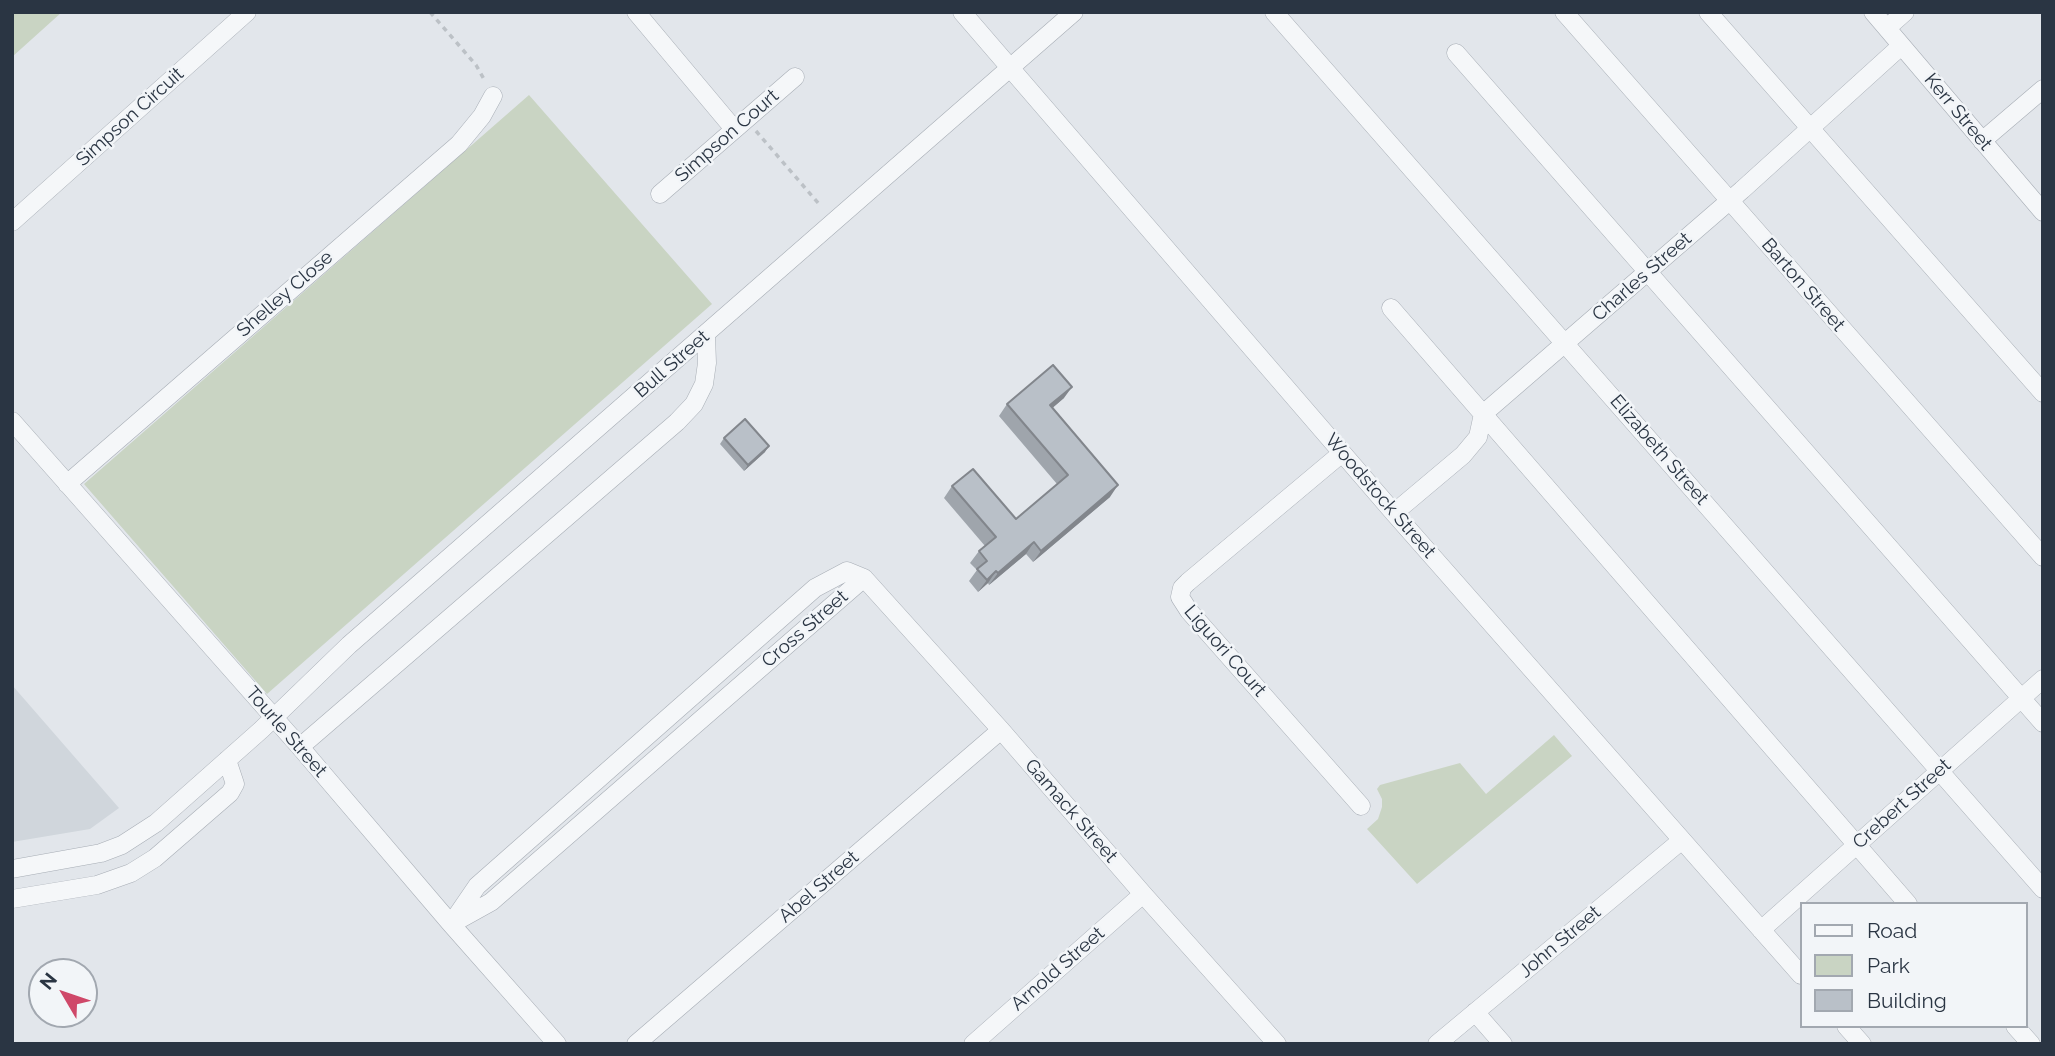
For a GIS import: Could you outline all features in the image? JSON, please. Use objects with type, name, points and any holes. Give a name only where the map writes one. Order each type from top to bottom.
[{"type":"street","name":"Simpson Circuit","points":[[12,222],[247,12]]},
{"type":"street","points":[[636,12],[734,129]]},
{"type":"street","name":"Woodstock Street","points":[[962,12],[1394,513],[1800,974]]},
{"type":"street","name":"Bull Street","points":[[12,869],[101,853],[122,845],[156,823],[274,718],[349,645],[1074,12]]},
{"type":"street","name":"Elizabeth Street","points":[[1274,12],[2043,889]]},
{"type":"street","name":"Barton Street","points":[[1564,12],[2043,557]]},
{"type":"street","points":[[1708,12],[2043,393]]},
{"type":"street","name":"Kerr Street","points":[[1873,12],[2043,212]]},
{"type":"street","points":[[1886,28],[1905,12]]},
{"type":"street","name":"Charles Street","points":[[1394,513],[1463,455],[1478,437],[1483,414],[1729,201],[1901,46]]},
{"type":"street","points":[[1455,53],[2043,723]]},
{"type":"street","name":"Simpson Court","points":[[660,194],[795,77]]},
{"type":"street","points":[[1982,141],[2043,89]]},
{"type":"street","name":"Shelley Close","points":[[67,484],[459,144],[482,116],[493,96]]},
{"type":"street","points":[[1391,308],[1906,902]]},
{"type":"street","points":[[300,747],[677,422],[694,404],[704,384],[707,363],[706,335]]},
{"type":"street","name":"Tourle Street","points":[[12,421],[300,747],[557,1044]]},
{"type":"street","name":"Liguori Court","points":[[1342,453],[1188,582],[1182,588],[1180,597],[1189,611],[1361,806]]},
{"type":"street","name":"Gamack Street","points":[[864,578],[1278,1044]]},
{"type":"street","name":"Cross Street","points":[[451,924],[491,902],[864,578]]},
{"type":"street","name":"Crebert Street","points":[[1761,930],[2043,679]]},
{"type":"street","name":"Abel Street","points":[[636,1044],[1001,730]]},
{"type":"street","points":[[12,899],[97,885],[131,873],[155,858],[230,793],[235,784],[227,760]]},
{"type":"street","name":"John Street","points":[[1437,1044],[1682,840]]},
{"type":"street","name":"Arnold Street","points":[[972,1044],[1143,894]]},
{"type":"street","points":[[1475,1012],[1503,1044]]},
{"type":"street","points":[[1848,1028],[1862,1044]]},
{"type":"street","points":[[2017,1028],[2031,1044]]},
{"type":"path","points":[[430,12],[476,65],[493,96]]},
{"type":"path","points":[[759,135],[819,204]]},
{"type":"shaded area","points":[[12,685],[119,808],[90,829],[12,842]]},
{"type":"green space","points":[[12,12],[62,12],[12,57]]},
{"type":"green space","points":[[529,95],[712,304],[267,694],[84,484]]},
{"type":"green space","points":[[1554,735],[1572,756],[1417,884],[1367,829],[1378,819],[1382,807],[1382,799],[1377,789],[1380,785],[1460,763],[1486,794]]},
{"type":"building","points":[[1053,365],[1072,387],[1050,405],[1118,485],[1041,551],[1034,542],[987,580],[977,569],[987,561],[979,551],[996,537],[952,486],[973,469],[1016,519],[1068,475],[1007,404]]},
{"type":"building","points":[[745,419],[769,446],[748,465],[724,438]]}]
